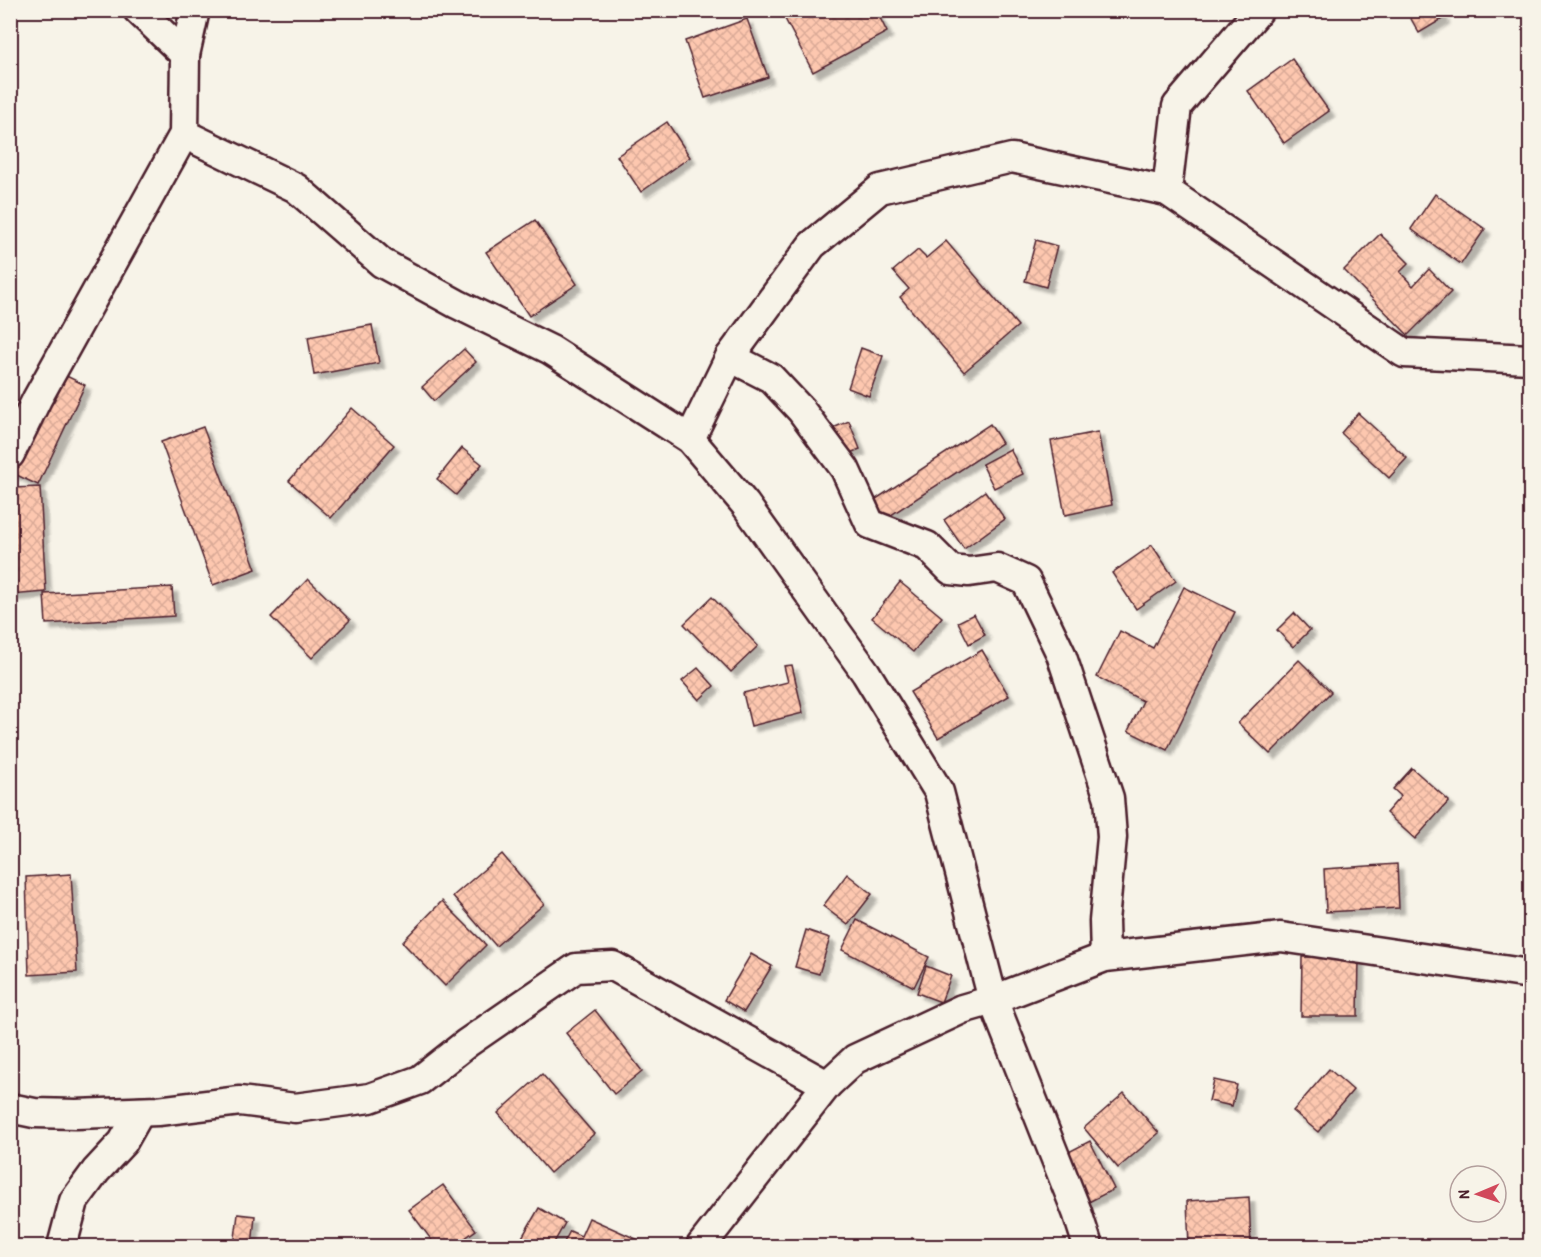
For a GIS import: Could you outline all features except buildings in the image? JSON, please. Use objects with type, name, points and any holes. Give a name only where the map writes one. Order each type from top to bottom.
[{"type":"street","points":[[138,10],[185,55]]},
{"type":"street","points":[[10,454],[37,399],[184,134],[185,55],[195,10]]},
{"type":"street","points":[[1167,192],[1177,106],[1259,10]]},
{"type":"street","points":[[184,134],[296,189],[382,263],[457,304],[551,350],[690,439],[745,504],[866,674],[939,792],[993,1000],[1077,1212],[1088,1246]]},
{"type":"street","points":[[690,439],[730,357],[812,245],[880,189],[1011,158],[1167,192],[1404,353],[1530,359]]},
{"type":"street","points":[[730,357],[771,378],[801,410],[845,469],[870,524],[927,546],[951,570],[969,572],[997,568],[1026,581],[1061,654],[1109,798],[1112,837],[1104,921],[1105,957]]},
{"type":"street","points":[[701,1246],[827,1085],[855,1059],[962,1009],[993,1000],[1105,957],[1281,937],[1530,974]]},
{"type":"street","points":[[10,1108],[45,1114],[140,1112],[240,1101],[295,1108],[370,1098],[420,1080],[467,1043],[576,968],[613,966],[827,1085]]},
{"type":"street","points":[[62,1246],[74,1201],[96,1171],[123,1142],[140,1112]]}]
